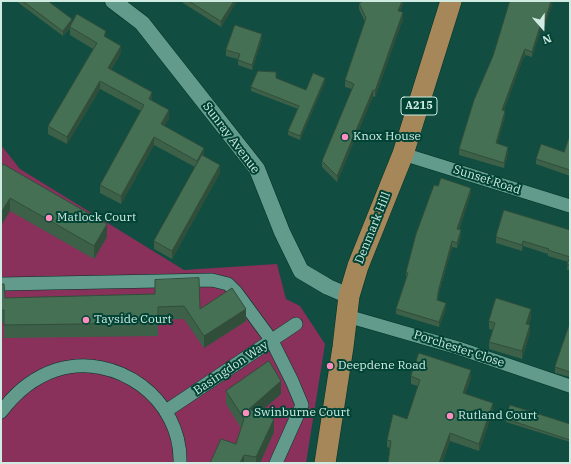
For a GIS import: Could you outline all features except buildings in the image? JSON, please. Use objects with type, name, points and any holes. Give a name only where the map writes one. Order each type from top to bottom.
[{"type":"main road","name":"Denmark Hill","points":[[325,463],[348,306],[358,266],[404,154],[451,1]]},
{"type":"street","name":"Sunray Avenue","points":[[113,1],[142,23],[258,169],[282,232],[301,271],[328,287],[348,306]]},
{"type":"street","name":"Sunset Road","points":[[404,154],[570,206]]},
{"type":"street","points":[[1,284],[212,280],[228,284],[236,292],[272,341],[302,405],[276,463]]},
{"type":"street","name":"Porchester Close","points":[[348,306],[458,348],[570,386]]},
{"type":"street","name":"Basingdon Way","points":[[166,411],[296,324]]},
{"type":"street","points":[[1,412],[24,386],[39,377],[56,370],[86,366],[110,369],[127,376],[142,385],[155,397],[166,411],[178,441],[180,463]]},
{"type":"shaded area","points":[[1,145],[20,169],[184,270],[277,264],[286,299],[300,306],[325,344],[306,463],[1,463]]},
{"type":"place","name":"Knox House","points":[[345,137]]},
{"type":"place","name":"Matlock Court","points":[[49,218]]},
{"type":"place","name":"Tayside Court","points":[[86,320]]},
{"type":"place","name":"Deepdene Road","points":[[330,366]]},
{"type":"place","name":"Swinburne Court","points":[[246,413]]},
{"type":"place","name":"Rutland Court","points":[[450,416]]}]
